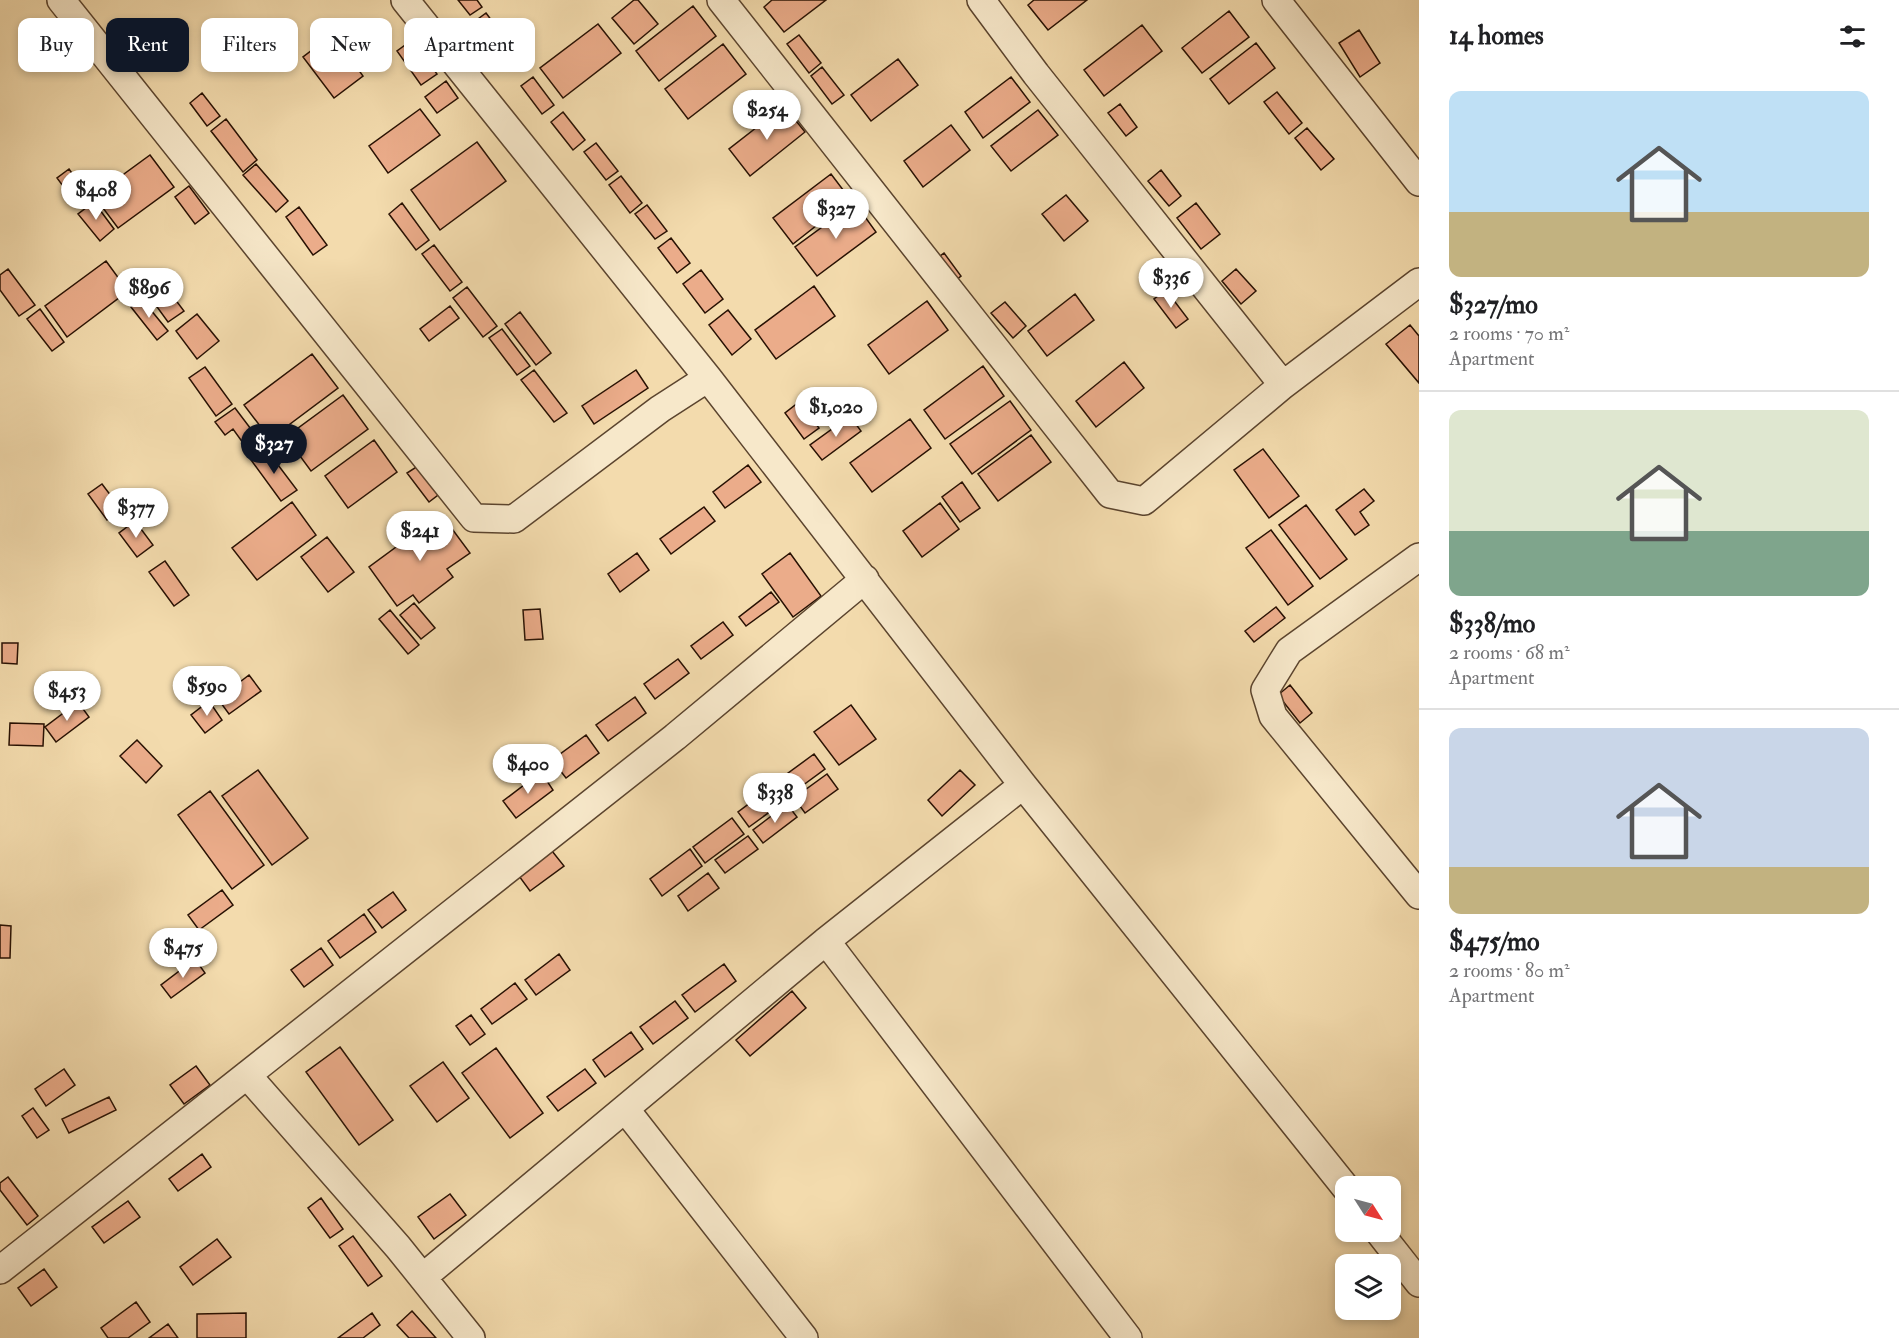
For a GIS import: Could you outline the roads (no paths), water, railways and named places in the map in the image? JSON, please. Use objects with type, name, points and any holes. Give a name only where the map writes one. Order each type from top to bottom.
[{"type":"street","points":[[61,0],[474,518],[514,519],[660,409],[708,378]]},
{"type":"street","points":[[405,0],[708,378],[1023,785],[1336,1176]]},
{"type":"street","points":[[721,0],[1110,494],[1144,501],[1283,385],[1419,282]]},
{"type":"street","points":[[981,0],[1036,74],[1283,385]]},
{"type":"street","points":[[1276,0],[1419,182]]},
{"type":"street","points":[[1416,565],[1289,651],[1265,690],[1273,716],[1419,895]]},
{"type":"street","points":[[0,1270],[675,737],[865,579]]},
{"type":"street","points":[[423,1277],[826,941],[1023,785]]},
{"type":"street","points":[[826,941],[1128,1338]]},
{"type":"street","points":[[247,1075],[423,1277],[471,1338]]},
{"type":"street","points":[[626,1110],[804,1338]]},
{"type":"street","points":[[1387,1242],[1419,1283]]}]
